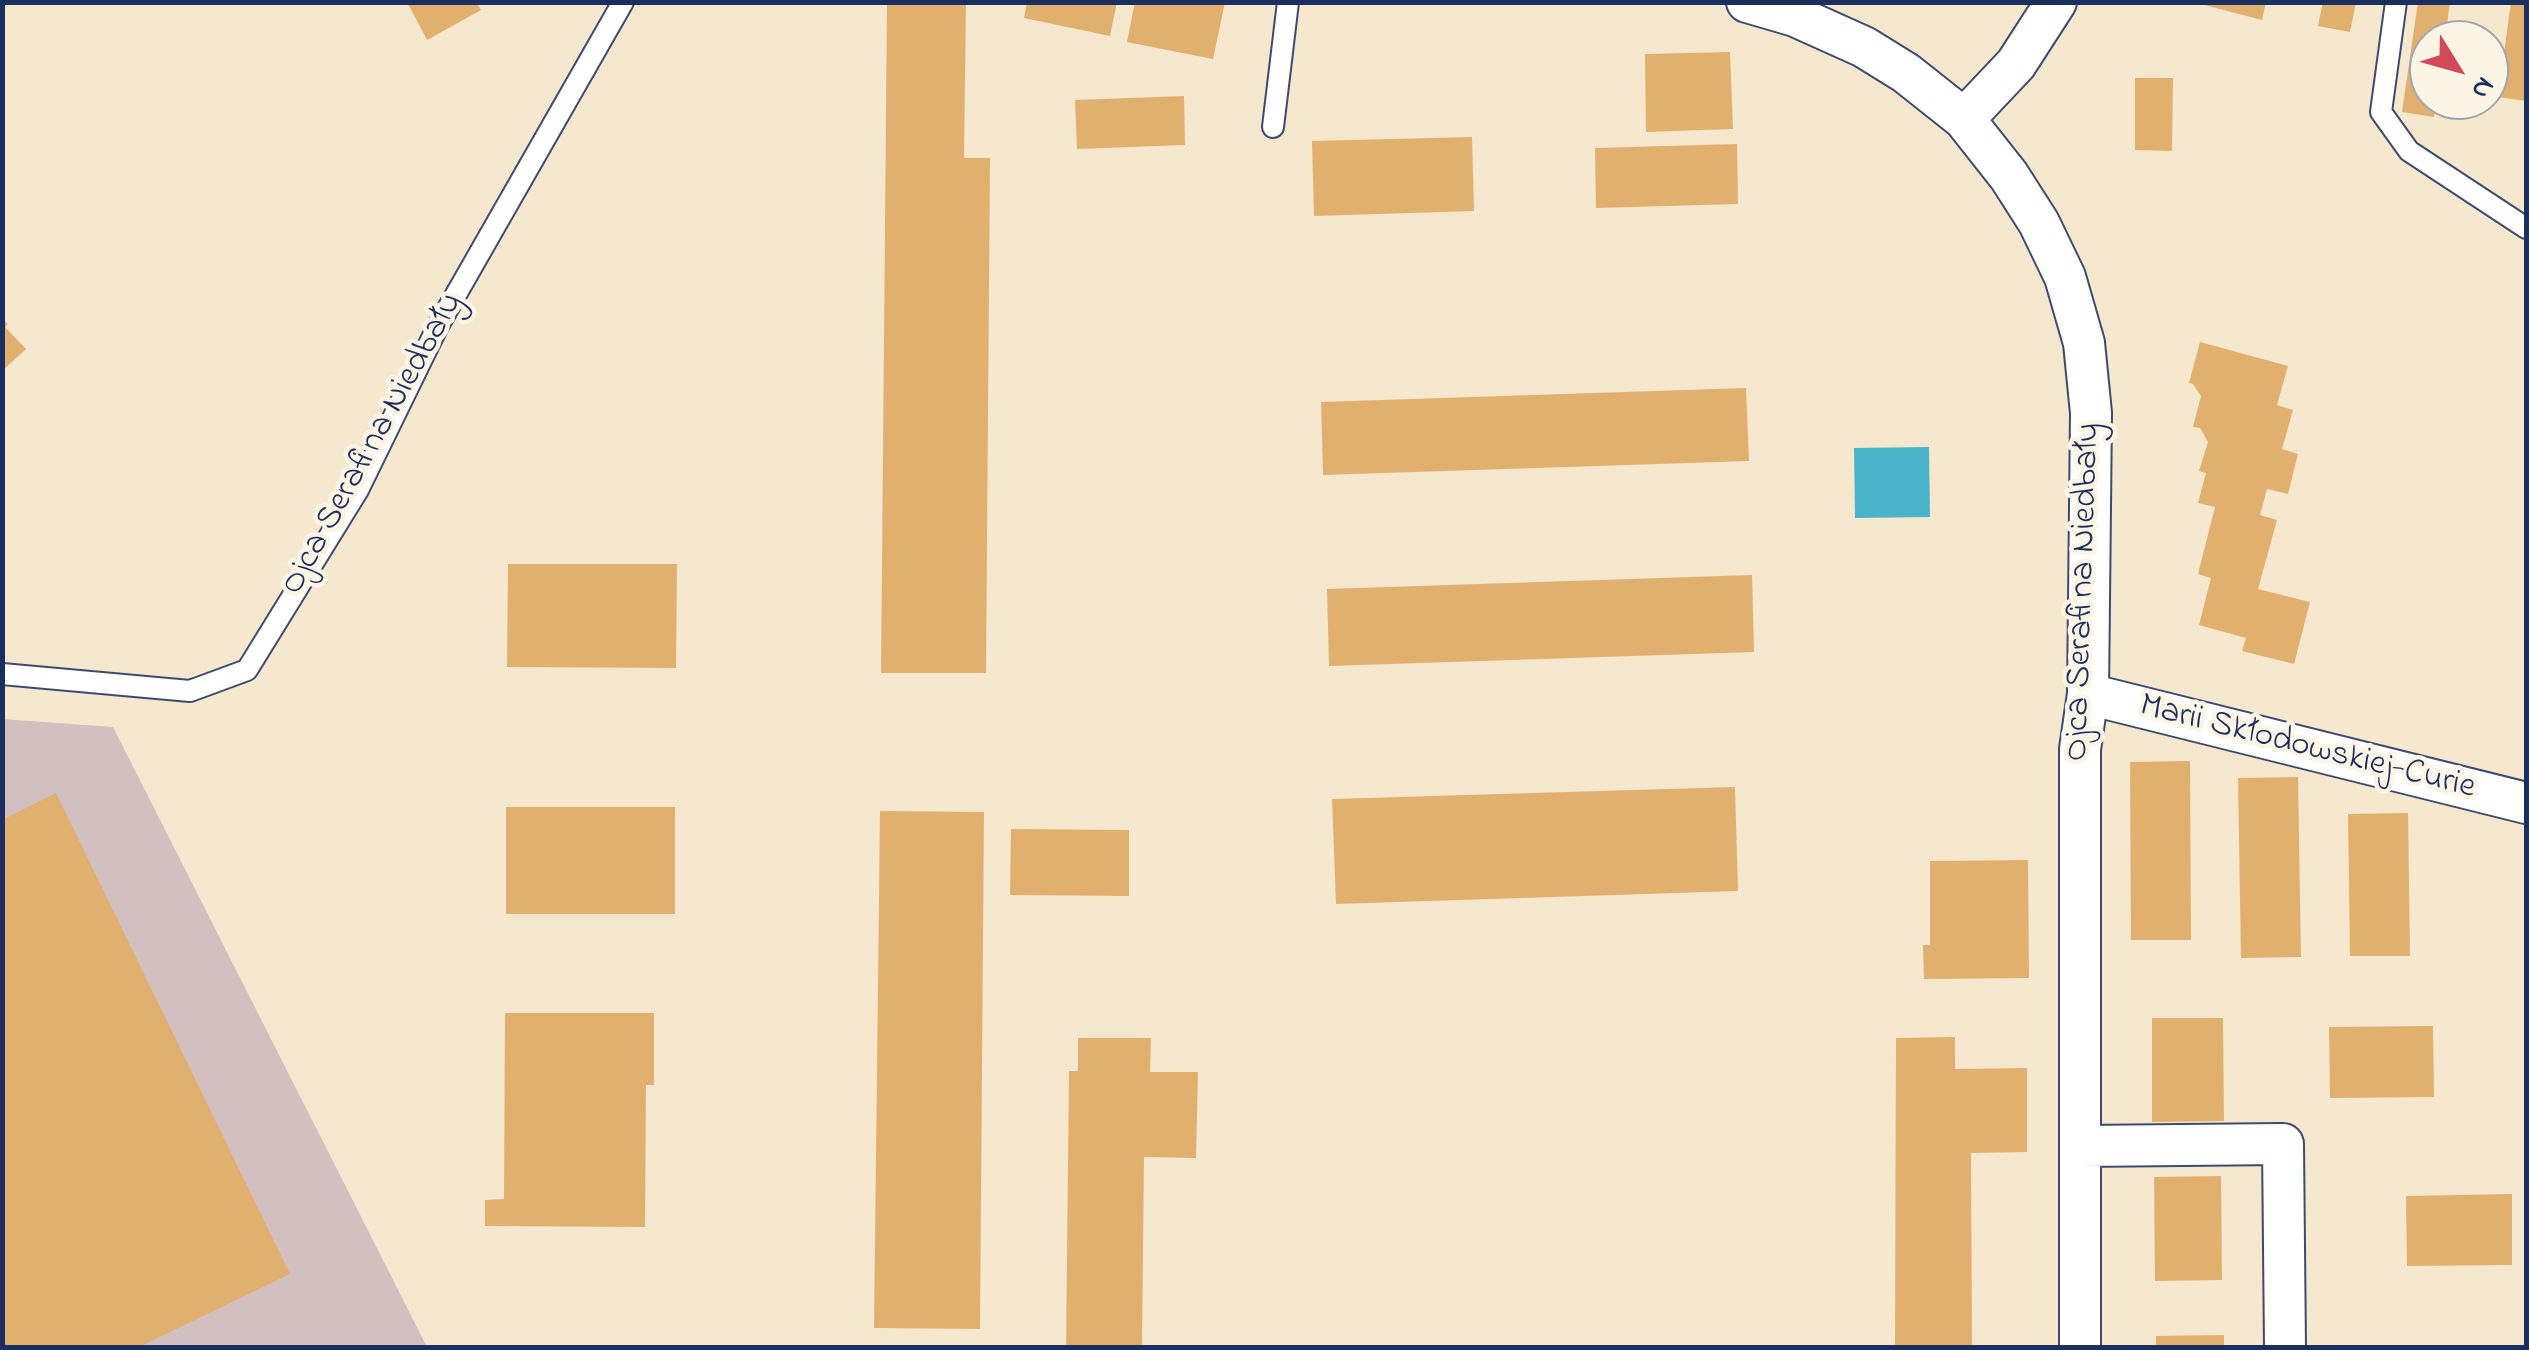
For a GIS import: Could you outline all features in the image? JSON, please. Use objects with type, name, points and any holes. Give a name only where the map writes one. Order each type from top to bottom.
[{"type":"street","name":"Ojca Serafina Niedbały","points":[[1747,2],[1795,16],[1864,46],[1964,119],[2009,176],[2039,223],[2065,277],[2084,343],[2091,413],[2088,694],[2080,749],[2080,1348]]},
{"type":"street","points":[[1964,119],[2016,64],[2056,2]]},
{"type":"street","name":"Marii Skłodowskiej-Curie","points":[[2088,694],[2526,803]]},
{"type":"street","points":[[2080,1146],[2283,1144],[2285,1348]]},
{"type":"lane","name":"Ojca Serafina Niedbały","points":[[2,674],[190,691],[247,670],[358,490],[438,326],[623,2]]},
{"type":"lane","points":[[1273,127],[1288,2]]},
{"type":"lane","points":[[2396,2],[2382,112],[2409,151],[2526,228]]},
{"type":"shaded area","points":[[2,719],[113,727],[427,1347],[3,1347]]},
{"type":"water","points":[[1929,447],[1930,517],[1855,518],[1854,448]]},
{"type":"building","points":[[407,2],[476,2],[481,10],[427,40]]},
{"type":"building","points":[[887,2],[966,2],[964,158],[990,158],[986,673],[881,673]]},
{"type":"building","points":[[1027,2],[1117,2],[1110,36],[1024,18]]},
{"type":"building","points":[[1135,2],[1225,2],[1213,59],[1127,42]]},
{"type":"building","points":[[2193,2],[2266,2],[2262,20]]},
{"type":"building","points":[[2323,2],[2356,2],[2350,32],[2318,26]]},
{"type":"building","points":[[2418,2],[2450,2],[2448,20],[2415,20]]},
{"type":"building","points":[[2511,2],[2526,2],[2526,101],[2509,99]]},
{"type":"building","points":[[1730,52],[1733,129],[1646,132],[1645,54]]},
{"type":"building","points":[[2409,64],[2409,113],[2402,112]]},
{"type":"building","points":[[2135,78],[2173,78],[2172,151],[2135,150]]},
{"type":"building","points":[[1184,96],[1185,145],[1077,149],[1075,100]]},
{"type":"building","points":[[1472,137],[1474,211],[1314,216],[1312,141]]},
{"type":"building","points":[[1737,144],[1738,204],[1596,208],[1595,148]]},
{"type":"building","points":[[2,318],[8,324],[5,327],[26,349],[2,371]]},
{"type":"building","points":[[2200,342],[2288,366],[2277,405],[2293,410],[2282,449],[2298,454],[2288,494],[2267,489],[2260,515],[2277,520],[2258,589],[2310,602],[2294,664],[2242,651],[2246,638],[2199,625],[2211,578],[2198,574],[2215,507],[2198,503],[2206,473],[2199,471],[2208,442],[2200,428],[2193,427],[2201,396],[2189,383]]},
{"type":"building","points":[[1746,388],[1749,461],[1323,475],[1321,402]]},
{"type":"building","points":[[508,564],[677,564],[676,668],[507,667]]},
{"type":"building","points":[[1752,575],[1754,652],[1329,666],[1327,589]]},
{"type":"building","points":[[2190,761],[2191,940],[2131,940],[2130,762]]},
{"type":"building","points":[[2298,777],[2301,957],[2241,958],[2238,778]]},
{"type":"building","points":[[1735,787],[1738,891],[1336,904],[1332,799]]},
{"type":"building","points":[[56,793],[290,1274],[137,1348],[2,1348],[2,820]]},
{"type":"building","points":[[506,807],[675,807],[675,914],[506,914]]},
{"type":"building","points":[[880,811],[984,812],[980,1329],[874,1328]]},
{"type":"building","points":[[2408,813],[2410,956],[2350,956],[2348,814]]},
{"type":"building","points":[[1011,829],[1129,830],[1129,896],[1010,895]]},
{"type":"building","points":[[2028,860],[2029,978],[1924,979],[1923,945],[1930,945],[1930,861]]},
{"type":"building","points":[[505,1013],[654,1013],[654,1085],[646,1085],[645,1227],[485,1226],[485,1200],[504,1199]]},
{"type":"building","points":[[2152,1018],[2223,1018],[2224,1121],[2152,1122]]},
{"type":"building","points":[[2433,1026],[2434,1097],[2330,1098],[2329,1027]]},
{"type":"building","points":[[1955,1037],[1955,1069],[2027,1068],[2027,1152],[1971,1153],[1972,1348],[1895,1348],[1896,1038]]},
{"type":"building","points":[[1078,1038],[1151,1038],[1150,1072],[1198,1072],[1196,1158],[1144,1157],[1142,1348],[1066,1348],[1069,1071],[1078,1071]]},
{"type":"building","points":[[2221,1176],[2222,1280],[2155,1281],[2154,1177]]},
{"type":"building","points":[[2512,1194],[2512,1265],[2407,1266],[2406,1196]]},
{"type":"building","points":[[2224,1335],[2224,1348],[2156,1348],[2156,1336]]}]
